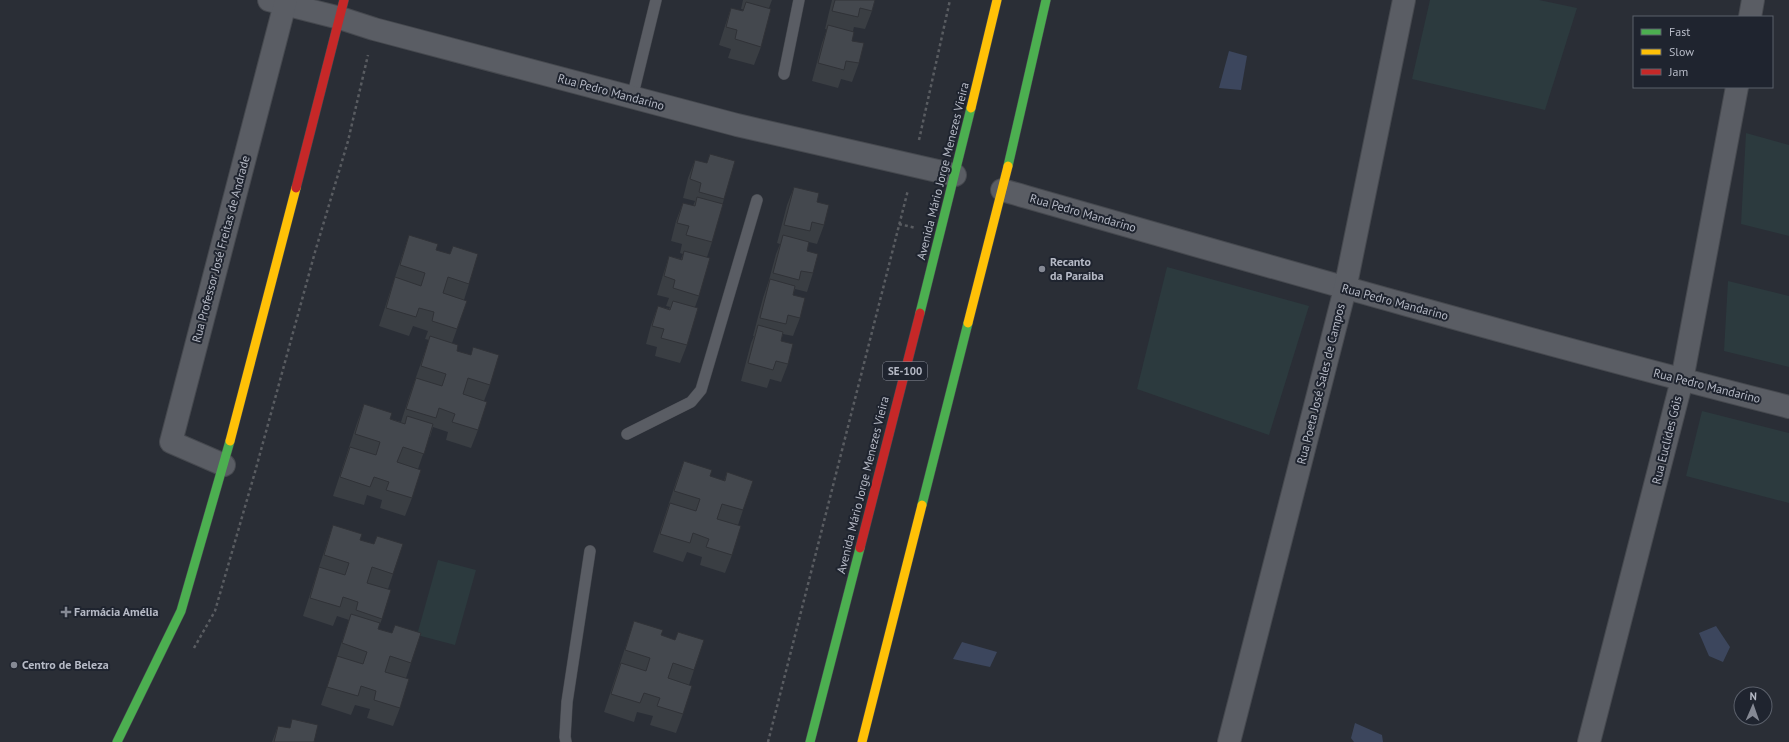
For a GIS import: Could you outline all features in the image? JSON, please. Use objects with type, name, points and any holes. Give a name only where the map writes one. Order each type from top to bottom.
[{"type":"main road","name":"Avenida Mário Jorge Menezes Vieira","points":[[810,742],[955,175],[997,0]]},
{"type":"main road","points":[[862,742],[1002,190],[1046,0]]},
{"type":"main road","points":[[117,742],[181,611],[224,465],[342,9]]},
{"type":"street","name":"Rua Poeta José Sales de Campos","points":[[1229,742],[1345,289],[1404,0]]},
{"type":"street","points":[[1750,16],[1753,0]]},
{"type":"street","name":"Rua Pedro Mandarino","points":[[280,1],[342,9],[374,30],[737,125],[955,175]]},
{"type":"street","name":"Rua Professor José Freitas de Andrade","points":[[224,465],[171,442],[280,1]]},
{"type":"street","name":"Rua Euclídes Góis","points":[[1589,742],[1682,380],[1737,88]]},
{"type":"street","name":"Rua Pedro Mandarino","points":[[1002,190],[1345,289],[1682,380],[1789,407]]},
{"type":"lane","points":[[632,98],[656,0]]},
{"type":"lane","points":[[784,74],[800,0]]},
{"type":"lane","points":[[627,434],[690,402],[701,390],[757,200]]},
{"type":"lane","points":[[566,742],[567,702],[590,551]]},
{"type":"path","points":[[768,742],[914,165],[950,0]]},
{"type":"path","points":[[192,651],[216,611],[315,252],[348,141],[374,30]]},
{"type":"shaded area","points":[[1430,0],[1539,0],[1577,8],[1545,110],[1412,79]]},
{"type":"shaded area","points":[[1746,133],[1789,145],[1789,236],[1741,224]]},
{"type":"shaded area","points":[[1167,267],[1309,306],[1269,435],[1137,389]]},
{"type":"shaded area","points":[[1728,281],[1789,296],[1789,367],[1724,351]]},
{"type":"shaded area","points":[[1702,411],[1789,433],[1789,503],[1686,476]]},
{"type":"shaded area","points":[[438,560],[476,570],[455,645],[417,635]]},
{"type":"water","points":[[1229,51],[1247,56],[1241,90],[1219,88]]},
{"type":"water","points":[[1716,626],[1730,647],[1723,662],[1709,656],[1699,633]]},
{"type":"water","points":[[962,642],[997,652],[990,667],[953,659]]},
{"type":"water","points":[[1355,723],[1382,735],[1383,742],[1354,742],[1351,738]]},
{"type":"building","points":[[835,0],[875,0],[872,11],[860,8],[858,17],[832,11]]},
{"type":"building","points":[[746,2],[771,9],[761,47],[735,39],[737,30],[726,27],[731,8],[743,11]]},
{"type":"building","points":[[828,25],[854,32],[852,41],[864,43],[859,63],[846,61],[844,70],[818,63]]},
{"type":"building","points":[[710,154],[735,161],[724,199],[699,192],[701,183],[690,179],[695,160],[707,163]]},
{"type":"building","points":[[794,187],[819,193],[817,202],[829,205],[824,225],[812,222],[810,231],[784,225]]},
{"type":"building","points":[[697,197],[723,204],[712,242],[686,235],[689,226],[677,223],[683,203],[695,206]]},
{"type":"building","points":[[409,235],[438,244],[436,250],[450,254],[453,246],[478,254],[469,284],[448,277],[443,293],[467,301],[457,329],[432,321],[434,312],[419,308],[416,317],[386,308],[395,277],[421,286],[425,273],[400,265]]},
{"type":"building","points":[[783,235],[809,242],[807,251],[818,254],[813,273],[801,271],[799,280],[773,273]]},
{"type":"building","points":[[684,251],[710,258],[699,296],[673,288],[675,280],[664,276],[669,256],[682,260]]},
{"type":"building","points":[[770,279],[795,286],[793,295],[805,298],[800,318],[788,315],[786,324],[760,318]]},
{"type":"building","points":[[673,301],[698,308],[687,345],[661,338],[664,329],[652,326],[658,306],[670,310]]},
{"type":"building","points":[[758,325],[783,332],[781,341],[793,344],[788,364],[776,361],[773,370],[748,363]]},
{"type":"building","points":[[430,336],[458,345],[457,351],[471,355],[473,347],[499,355],[490,385],[468,378],[463,394],[487,402],[478,430],[452,422],[455,414],[439,408],[436,418],[406,409],[416,378],[442,386],[446,374],[421,366]]},
{"type":"building","points":[[364,404],[392,413],[390,419],[405,424],[407,416],[433,424],[424,454],[403,447],[397,462],[421,470],[412,498],[386,490],[389,482],[374,477],[370,487],[340,477],[350,447],[376,455],[380,442],[355,434]]},
{"type":"building","points":[[684,461],[712,470],[710,476],[725,481],[727,472],[753,481],[743,510],[722,504],[717,519],[741,526],[732,555],[706,547],[709,539],[693,533],[690,543],[660,534],[670,503],[696,511],[700,499],[674,491]]},
{"type":"building","points":[[333,525],[362,534],[360,540],[374,544],[377,536],[403,544],[393,574],[372,567],[367,583],[391,590],[382,619],[356,610],[358,602],[343,597],[340,607],[310,598],[319,567],[345,575],[349,563],[324,555]]},
{"type":"building","points":[[351,614],[380,623],[378,629],[392,633],[395,625],[421,633],[411,663],[390,656],[385,672],[409,679],[400,708],[374,700],[376,691],[361,686],[358,696],[327,687],[337,656],[363,664],[367,652],[342,643]]},
{"type":"building","points":[[634,621],[663,630],[661,635],[675,640],[678,632],[704,640],[694,670],[673,663],[668,678],[692,686],[683,714],[657,706],[660,698],[644,693],[640,703],[611,694],[621,663],[646,671],[650,658],[625,650]]},
{"type":"building","points":[[292,719],[318,725],[314,742],[274,742],[278,726],[290,728]]},
{"type":"traffic: fast","points":[[1008,166],[1046,0]]},
{"type":"traffic: fast","points":[[920,313],[971,108]]},
{"type":"traffic: fast","points":[[922,505],[968,323]]},
{"type":"traffic: fast","points":[[117,742],[181,611],[230,441]]},
{"type":"traffic: fast","points":[[810,742],[860,548]]},
{"type":"traffic: slow","points":[[971,108],[997,0]]},
{"type":"traffic: slow","points":[[968,323],[1008,166]]},
{"type":"traffic: slow","points":[[230,441],[296,188]]},
{"type":"traffic: slow","points":[[862,742],[922,505]]},
{"type":"traffic: jam","points":[[296,188],[344,0]]},
{"type":"traffic: jam","points":[[860,548],[920,313]]},
{"type":"place","name":"Recanto da Paraiba","points":[[1042,269]]},
{"type":"place","name":"Farmácia Amélia","points":[[66,612]]},
{"type":"place","name":"Centro de Beleza","points":[[14,665]]}]
